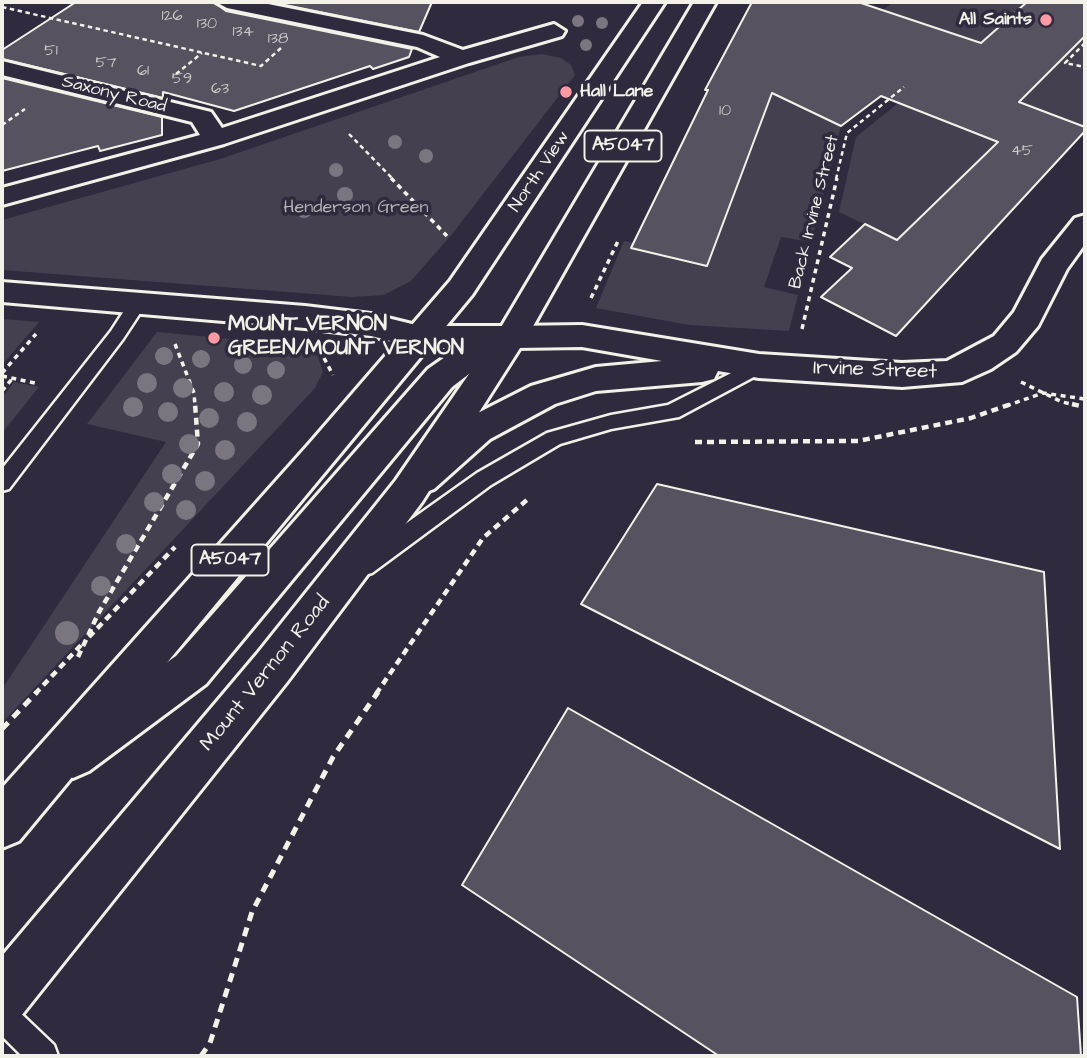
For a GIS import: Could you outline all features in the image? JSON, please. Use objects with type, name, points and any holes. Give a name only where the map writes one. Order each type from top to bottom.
[{"type":"main road","points":[[227,2],[423,42],[461,58]]},
{"type":"main road","name":"North View","points":[[420,337],[461,288],[654,2]]},
{"type":"main road","name":"A5047","points":[[511,337],[705,2]]},
{"type":"main road","points":[[2,197],[215,139],[461,58],[554,31]]},
{"type":"main road","name":"Saxony Road","points":[[2,68],[202,117],[215,139]]},
{"type":"main road","name":"Irvine Street","points":[[760,366],[902,375],[950,373],[979,361],[1005,344],[1027,317],[1053,266],[1085,224]]},
{"type":"main road","points":[[2,292],[305,317],[371,325],[420,337],[582,336],[760,366]]},
{"type":"main road","name":"A5047","points":[[2,824],[420,337]]},
{"type":"main road","points":[[38,781],[191,670],[440,378],[470,356],[511,337]]},
{"type":"main road","name":"Mount Vernon Road","points":[[2,997],[336,586],[409,491],[511,337]]},
{"type":"main road","points":[[409,491],[452,449],[478,429],[511,409],[571,384],[596,379],[760,366]]},
{"type":"lane","points":[[2,483],[141,304]]},
{"type":"lane","points":[[336,586],[484,479],[554,438],[611,422],[672,412],[760,366]]},
{"type":"lane","points":[[2,1015],[43,1056]]},
{"type":"path","points":[[2,7],[261,66],[314,20]]},
{"type":"path","points":[[1085,43],[1065,63],[1085,67]]},
{"type":"path","name":"Back Irvine Street","points":[[798,368],[802,323],[847,133],[904,87]]},
{"type":"path","points":[[322,105],[452,241]]},
{"type":"path","points":[[74,664],[198,444],[194,393],[176,344],[141,304]]},
{"type":"path","points":[[2,373],[41,328]]},
{"type":"path","points":[[318,347],[334,378]]},
{"type":"path","points":[[979,361],[1062,402],[1085,407]]},
{"type":"path","points":[[2,391],[12,378]]},
{"type":"path","points":[[689,442],[858,441],[971,418],[1043,393],[1085,398]]},
{"type":"path","points":[[201,1056],[211,1043],[252,912],[333,757],[483,538],[534,494]]},
{"type":"path","points":[[2,729],[182,539]]},
{"type":"green space","points":[[890,2],[1027,2],[983,43],[1054,67],[1085,36],[1085,127],[1048,113],[1035,125],[953,124],[1008,147],[979,161],[897,240],[839,212],[856,137],[917,88],[900,81],[816,114],[841,126],[811,242],[781,237],[764,287],[798,295],[789,331],[689,325],[596,308],[624,241],[634,243],[632,248],[707,265],[753,144],[771,57],[902,17],[883,10],[892,3]]},
{"type":"green space","name":"Henderson Green","points":[[542,54],[561,58],[571,65],[575,75],[453,233],[411,281],[384,295],[352,297],[2,270],[2,220],[220,159],[519,57]]},
{"type":"green space","points":[[2,319],[39,322],[2,365]]},
{"type":"green space","points":[[157,332],[306,346],[316,351],[323,372],[315,388],[2,723],[2,689],[166,442],[87,424]]},
{"type":"green space","points":[[14,382],[39,387],[2,433],[2,398]]},
{"type":"building","points":[[76,2],[214,2],[226,11],[412,49],[409,57],[373,69],[370,66],[234,111],[163,92],[163,98],[2,59],[2,50]]},
{"type":"building","points":[[270,2],[432,2],[419,32]]},
{"type":"building","points":[[752,2],[858,2],[981,43],[1027,2],[1085,2],[1085,36],[1019,102],[1085,127],[1085,131],[896,336],[821,297],[852,268],[830,257],[865,224],[897,240],[998,142],[881,96],[841,126],[772,93],[707,266],[631,248],[708,90],[705,90]]},
{"type":"building","points":[[2,78],[162,117],[162,135],[100,151],[98,146],[2,171]]},
{"type":"building","points":[[657,484],[1044,572],[1060,849],[581,604]]},
{"type":"building","points":[[568,708],[1077,997],[1081,1056],[719,1056],[462,885]]},
{"type":"place","name":"All Saints","points":[[1046,20]]},
{"type":"place","name":"Hall Lane","points":[[566,92]]},
{"type":"place","name":"MOUNT VERNON GREEN/MOUNT VERNON","points":[[214,338]]}]
